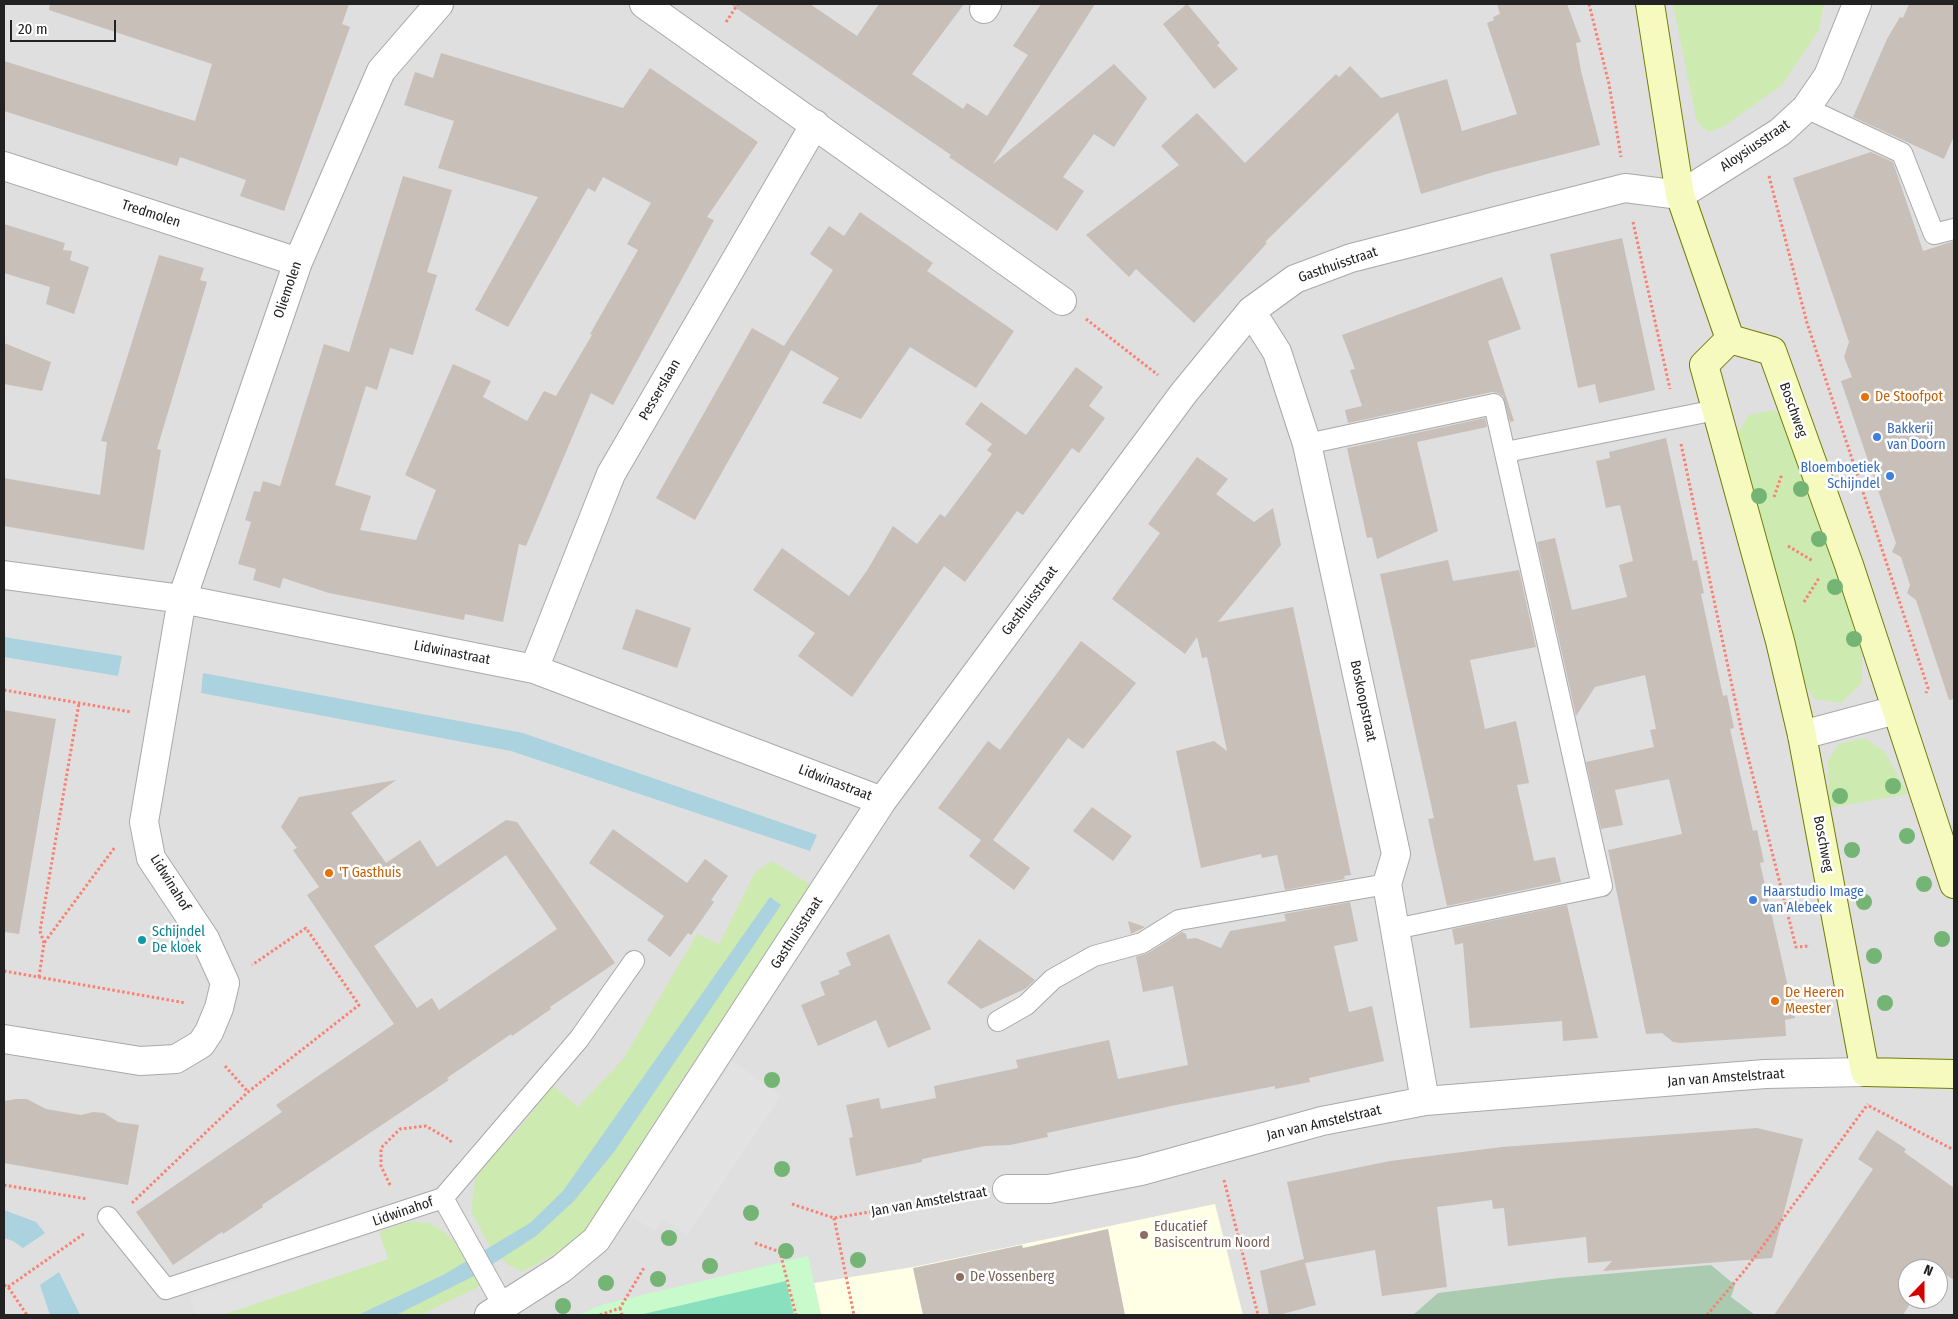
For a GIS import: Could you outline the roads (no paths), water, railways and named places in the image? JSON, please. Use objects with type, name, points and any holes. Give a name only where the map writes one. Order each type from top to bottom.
[{"type":"street","name":"Oliemolen","points":[[182,599],[298,262],[381,71],[439,4]]},
{"type":"street","points":[[644,4],[1062,301]]},
{"type":"street","points":[[1650,4],[1680,195],[1730,339]]},
{"type":"street","name":"Aloysiusstraat","points":[[1680,195],[1780,132],[1806,108],[1828,76],[1857,4]]},
{"type":"street","name":"Pesserslaan","points":[[534,669],[611,474],[815,124]]},
{"type":"street","name":"Tredmolen","points":[[4,166],[298,262]]},
{"type":"street","name":"Gasthuisstraat","points":[[497,1311],[561,1269],[596,1240],[882,801],[1183,394],[1251,311],[1295,279],[1350,258],[1625,188],[1680,195]]},
{"type":"street","name":"Boskoopstraat","points":[[1251,311],[1278,352],[1307,444],[1396,854],[1387,884],[1425,1101]]},
{"type":"street","name":"Boschweg","points":[[1866,1072],[1802,735],[1780,641],[1704,365],[1730,339],[1772,351],[1849,565],[1954,884]]},
{"type":"street","name":"Lidwinastraat","points":[[4,575],[182,599],[534,669],[882,801]]},
{"type":"street","name":"Lidwinahof","points":[[4,1038],[140,1062],[176,1058],[201,1044],[209,1032],[222,996],[205,939],[151,858],[144,822],[182,599]]},
{"type":"street","points":[[1802,735],[1896,710]]},
{"type":"street","points":[[1866,1072],[1954,1074]]},
{"type":"street","name":"Jan van Amstelstraat","points":[[1007,1189],[1049,1189],[1141,1171],[1322,1121],[1425,1101],[1765,1074],[1866,1072]]},
{"type":"lane","points":[[1806,108],[1902,153],[1934,234],[1954,229]]},
{"type":"lane","points":[[1307,444],[1494,404],[1602,886],[1395,929]]},
{"type":"lane","points":[[1506,452],[1716,410]]},
{"type":"lane","points":[[998,1021],[1026,1005],[1053,979],[1094,956],[1142,944],[1179,920],[1387,884]]},
{"type":"lane","name":"Lidwinahof","points":[[108,1217],[166,1289],[443,1198],[579,1039],[634,961]]},
{"type":"lane","name":"Lidwinahof","points":[[443,1198],[489,1280],[497,1311]]},
{"type":"water","points":[[4,637],[122,656],[118,676],[4,657]]},
{"type":"water","points":[[203,673],[523,733],[817,835],[810,851],[511,751],[201,693]]},
{"type":"water","points":[[770,897],[781,905],[614,1152],[574,1201],[536,1236],[476,1275],[396,1315],[358,1315],[443,1275],[530,1223],[563,1191]]},
{"type":"water","points":[[4,1210],[36,1222],[45,1233],[23,1248],[13,1241],[4,1238]]},
{"type":"water","points":[[59,1272],[80,1315],[50,1315],[40,1285]]},
{"type":"place","name":"De Stoofpot","points":[[1865,397]]},
{"type":"place","name":"Bakkerij van Doorn","points":[[1877,437]]},
{"type":"place","name":"Bloemboetiek Schijndel","points":[[1890,476]]},
{"type":"place","name":"'T Gasthuis","points":[[329,873]]},
{"type":"place","name":"Haarstudio Image van Alebeek","points":[[1753,900]]},
{"type":"place","name":"Schijndel De kloek","points":[[142,940]]},
{"type":"place","name":"De Heeren Meester","points":[[1775,1001]]},
{"type":"place","name":"Educatief Basiscentrum Noord","points":[[1144,1235]]},
{"type":"place","name":"De Vossenberg","points":[[960,1277]]}]
